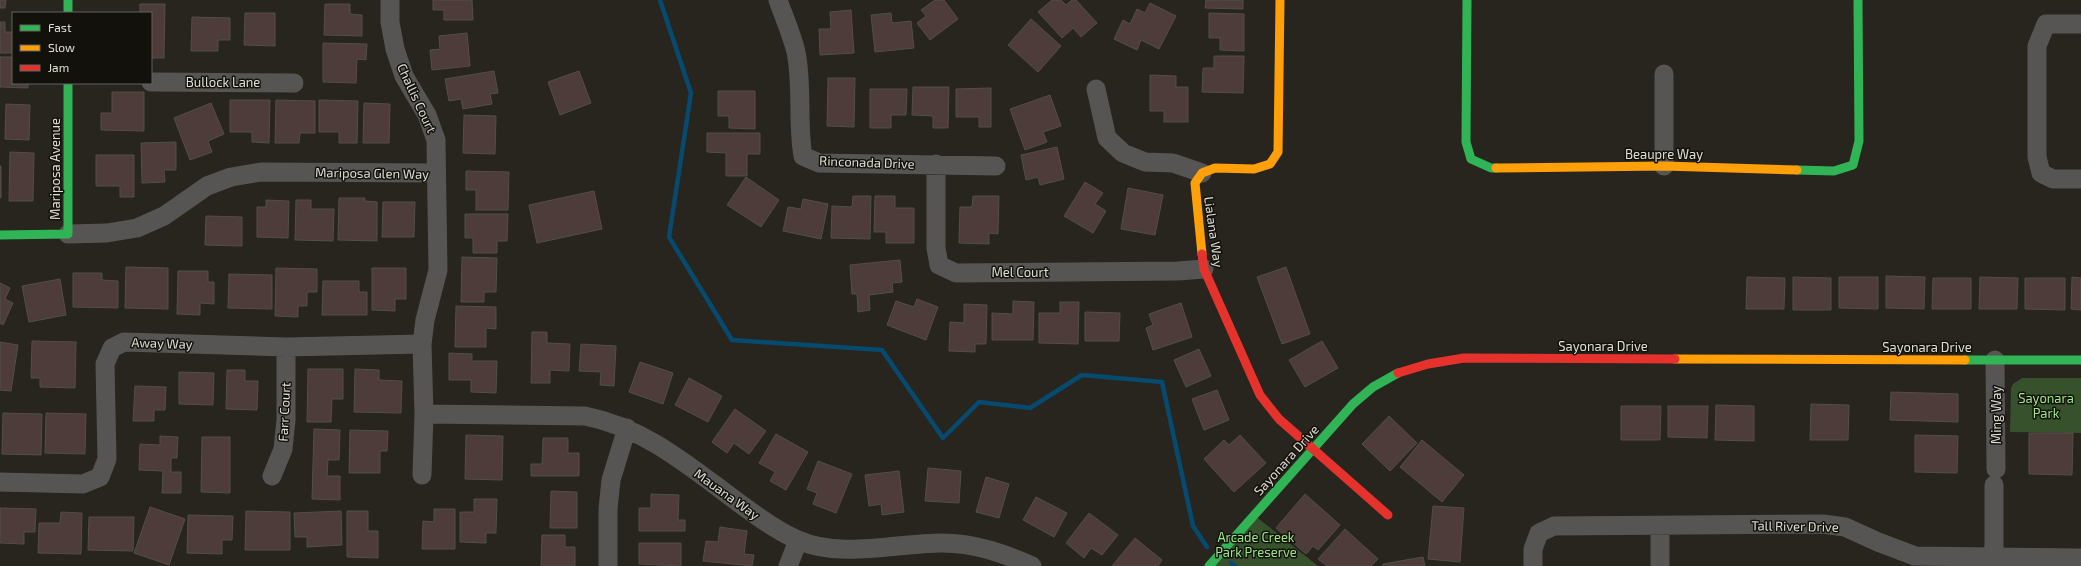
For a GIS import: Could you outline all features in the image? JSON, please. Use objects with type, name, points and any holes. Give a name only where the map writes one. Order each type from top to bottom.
[{"type":"street","points":[[68,0],[68,12]]},
{"type":"street","name":"Challis Court","points":[[390,0],[390,22],[404,76],[427,115],[436,140],[436,173]]},
{"type":"street","name":"Rinconada Drive","points":[[778,0],[796,52],[800,94],[800,141],[803,156],[819,163],[996,166]]},
{"type":"street","points":[[1096,89],[1107,138],[1123,153],[1145,162],[1173,163],[1202,172],[1215,168],[1254,169],[1270,164],[1278,152],[1280,0]]},
{"type":"street","name":"Beaupre Way","points":[[1468,0],[1466,142],[1471,159],[1491,168],[1664,166],[1834,171],[1853,165],[1859,141],[1858,0]]},
{"type":"street","points":[[2081,24],[2046,24],[2037,46],[2037,157],[2041,173],[2053,179],[2081,179]]},
{"type":"street","points":[[1664,74],[1664,166]]},
{"type":"street","name":"Bullock Lane","points":[[152,82],[294,83]]},
{"type":"street","name":"Mariposa Avenue","points":[[0,235],[68,234],[68,84]]},
{"type":"street","name":"Mel Court","points":[[936,164],[936,248],[939,265],[956,272],[1178,271],[1204,269]]},
{"type":"street","name":"Mariposa Glen Way","points":[[68,234],[107,233],[137,228],[164,216],[207,186],[239,176],[261,172],[436,173],[438,270],[425,320],[422,344],[424,414],[422,475]]},
{"type":"street","name":"Lialana Way","points":[[1202,172],[1195,183],[1204,269],[1260,395],[1279,419],[1388,515]]},
{"type":"street","name":"Away Way","points":[[0,482],[83,484],[100,477],[107,459],[105,364],[112,348],[124,342],[286,347],[422,344]]},
{"type":"street","name":"Farr Court","points":[[272,476],[283,449],[286,420],[286,347]]},
{"type":"street","name":"Sayonara Drive","points":[[1209,566],[1312,449],[1372,387],[1403,371],[1436,361],[1464,358],[2081,360]]},
{"type":"street","name":"Ming Way","points":[[1994,557],[1995,360]]},
{"type":"street","name":"Mauana Way","points":[[424,414],[585,416],[606,420],[627,428],[669,451],[762,520],[798,541],[827,547],[857,549],[942,543],[979,546],[1011,556],[1032,566]]},
{"type":"street","points":[[608,566],[608,509],[611,480],[627,428]]},
{"type":"street","name":"Tall River Drive","points":[[1533,566],[1533,548],[1539,533],[1554,526],[1823,524],[1845,527],[1878,542],[1916,556],[1970,562],[1994,557],[2081,558]]},
{"type":"street","points":[[1660,526],[1660,566]]},
{"type":"street","points":[[788,566],[798,541]]},
{"type":"green space","name":"Sayonara Park","points":[[2022,378],[2081,378],[2081,433],[2010,432],[2011,388],[2013,384]]},
{"type":"green space","name":"Arcade Creek Park Preserve","points":[[1254,515],[1318,566],[1209,566]]},
{"type":"building","points":[[0,0],[6,0],[5,8],[0,8]]},
{"type":"building","points":[[433,0],[472,0],[473,20],[444,20],[444,10],[433,10]]},
{"type":"building","points":[[935,0],[944,0],[958,19],[930,40],[917,23],[926,16],[921,10]]},
{"type":"building","points":[[1052,0],[1061,0],[1066,5],[1072,0],[1076,0],[1097,23],[1081,37],[1073,28],[1062,38],[1038,12]]},
{"type":"building","points":[[1206,0],[1243,0],[1243,9],[1205,8]]},
{"type":"building","points":[[1150,3],[1176,16],[1159,49],[1141,40],[1137,50],[1114,39],[1123,20],[1130,24],[1137,9],[1145,13]]},
{"type":"building","points":[[140,4],[165,4],[164,58],[152,58],[152,12],[140,12]]},
{"type":"building","points":[[325,4],[350,4],[350,14],[362,15],[362,36],[324,35]]},
{"type":"building","points":[[851,10],[854,53],[820,55],[819,29],[831,29],[830,12]]},
{"type":"building","points":[[245,13],[275,13],[275,46],[244,45]]},
{"type":"building","points":[[891,13],[892,23],[911,21],[914,48],[875,52],[871,15]]},
{"type":"building","points":[[1209,13],[1244,14],[1244,51],[1220,50],[1220,38],[1209,38]]},
{"type":"building","points":[[192,17],[230,18],[230,40],[218,40],[218,51],[191,51]]},
{"type":"building","points":[[1031,19],[1061,46],[1038,72],[1008,45]]},
{"type":"building","points":[[0,22],[5,22],[5,32],[12,32],[12,53],[0,53]]},
{"type":"building","points":[[467,33],[470,66],[432,70],[430,50],[440,49],[439,36]]},
{"type":"building","points":[[323,43],[367,44],[366,60],[357,59],[356,83],[323,82]]},
{"type":"building","points":[[1214,56],[1244,56],[1243,93],[1202,92],[1203,68],[1214,68]]},
{"type":"building","points":[[0,57],[12,57],[12,84],[28,84],[28,88],[0,87]]},
{"type":"building","points":[[494,71],[498,93],[490,94],[492,104],[463,109],[461,99],[449,101],[445,79]]},
{"type":"building","points":[[579,71],[591,103],[560,115],[548,82]]},
{"type":"building","points":[[1150,75],[1176,76],[1176,87],[1188,87],[1188,122],[1164,122],[1164,111],[1150,111]]},
{"type":"building","points":[[828,78],[855,78],[854,127],[827,126]]},
{"type":"building","points":[[913,87],[949,87],[948,128],[933,128],[933,116],[912,115]]},
{"type":"building","points":[[991,88],[991,127],[979,127],[979,117],[956,117],[956,89]]},
{"type":"building","points":[[870,89],[907,89],[906,115],[891,115],[891,128],[870,128]]},
{"type":"building","points":[[718,91],[755,91],[755,129],[729,128],[729,116],[718,116]]},
{"type":"building","points":[[112,92],[144,92],[144,131],[101,130],[101,113],[112,113]]},
{"type":"building","points":[[1050,95],[1061,126],[1043,132],[1047,142],[1025,150],[1010,109]]},
{"type":"building","points":[[230,100],[270,100],[269,143],[252,142],[252,132],[230,132]]},
{"type":"building","points":[[276,100],[315,101],[315,133],[300,133],[299,143],[275,143]]},
{"type":"building","points":[[319,100],[358,101],[357,143],[339,143],[339,132],[319,132]]},
{"type":"building","points":[[211,103],[224,134],[208,141],[212,152],[190,160],[174,118]]},
{"type":"building","points":[[364,103],[390,104],[389,143],[363,143]]},
{"type":"building","points":[[6,104],[30,105],[29,140],[5,139]]},
{"type":"building","points":[[464,115],[496,116],[495,154],[463,153]]},
{"type":"building","points":[[707,133],[760,133],[760,154],[747,154],[747,176],[726,176],[726,153],[707,152]]},
{"type":"building","points":[[176,142],[176,170],[164,170],[165,182],[142,183],[141,143]]},
{"type":"building","points":[[1057,147],[1064,179],[1040,185],[1038,177],[1026,180],[1021,155]]},
{"type":"building","points":[[10,152],[34,153],[33,201],[9,201]]},
{"type":"building","points":[[96,155],[134,155],[134,197],[120,197],[120,186],[96,186]]},
{"type":"building","points":[[1,166],[1,198],[0,198]]},
{"type":"building","points":[[466,171],[509,172],[508,210],[476,210],[476,190],[466,190]]},
{"type":"building","points":[[746,177],[779,200],[761,227],[727,205]]},
{"type":"building","points":[[1085,182],[1103,193],[1095,204],[1106,211],[1093,233],[1064,216]]},
{"type":"building","points":[[1128,188],[1163,195],[1155,235],[1121,229]]},
{"type":"building","points":[[594,191],[602,229],[537,243],[529,205]]},
{"type":"building","points":[[853,196],[871,196],[870,239],[831,238],[832,206],[852,207]]},
{"type":"building","points":[[875,196],[895,196],[895,208],[914,208],[914,243],[886,243],[886,232],[874,232]]},
{"type":"building","points":[[973,196],[999,196],[998,234],[989,233],[989,244],[959,243],[960,207],[972,207]]},
{"type":"building","points":[[339,198],[365,198],[365,201],[377,202],[377,241],[338,240]]},
{"type":"building","points":[[803,199],[828,204],[821,239],[783,231],[788,207],[801,209]]},
{"type":"building","points":[[266,200],[289,201],[288,238],[257,237],[257,207],[266,207]]},
{"type":"building","points":[[296,200],[311,200],[311,209],[334,209],[333,241],[295,240]]},
{"type":"building","points":[[383,202],[415,202],[414,237],[382,237]]},
{"type":"building","points":[[465,214],[508,214],[507,241],[497,241],[497,253],[473,253],[473,238],[465,238]]},
{"type":"building","points":[[206,216],[242,217],[242,246],[205,245]]},
{"type":"building","points":[[462,257],[497,258],[496,292],[484,292],[484,302],[461,302]]},
{"type":"building","points":[[900,260],[902,282],[892,283],[893,292],[869,295],[870,310],[858,312],[857,294],[852,294],[850,265]]},
{"type":"building","points":[[126,267],[168,268],[168,309],[125,308]]},
{"type":"building","points":[[1286,267],[1310,334],[1282,344],[1257,277]]},
{"type":"building","points":[[276,268],[317,269],[317,292],[307,292],[307,306],[298,306],[298,317],[275,316]]},
{"type":"building","points":[[372,268],[406,268],[406,299],[395,299],[395,311],[372,310]]},
{"type":"building","points":[[178,271],[208,271],[208,282],[214,282],[214,304],[200,303],[200,315],[177,314]]},
{"type":"building","points":[[73,273],[102,273],[102,280],[118,281],[118,308],[73,307]]},
{"type":"building","points":[[229,274],[272,275],[272,309],[228,308]]},
{"type":"building","points":[[1886,276],[1925,277],[1924,309],[1886,308]]},
{"type":"building","points":[[1747,277],[1785,278],[1784,309],[1746,309]]},
{"type":"building","points":[[1793,277],[1831,278],[1831,310],[1793,310]]},
{"type":"building","points":[[1839,277],[1878,277],[1878,309],[1839,308]]},
{"type":"building","points":[[1980,277],[2018,278],[2017,309],[1979,309]]},
{"type":"building","points":[[2072,277],[2081,278],[2081,310],[2071,309]]},
{"type":"building","points":[[1933,278],[1971,278],[1971,309],[1932,309]]},
{"type":"building","points":[[2025,278],[2065,278],[2065,310],[2025,309]]},
{"type":"building","points":[[60,279],[66,315],[29,322],[22,286]]},
{"type":"building","points":[[323,281],[359,281],[359,292],[367,292],[367,315],[322,315]]},
{"type":"building","points":[[0,283],[10,288],[5,299],[13,303],[3,325],[0,323]]},
{"type":"building","points":[[917,299],[938,307],[926,340],[887,325],[896,301],[914,307]]},
{"type":"building","points":[[1013,301],[1034,302],[1033,340],[992,340],[992,313],[1013,314]]},
{"type":"building","points":[[1060,302],[1079,302],[1078,344],[1039,343],[1039,313],[1060,313]]},
{"type":"building","points":[[1181,303],[1192,337],[1153,350],[1146,328],[1153,325],[1149,314]]},
{"type":"building","points":[[964,304],[987,305],[986,344],[975,344],[975,352],[949,351],[950,322],[964,323]]},
{"type":"building","points":[[456,306],[496,307],[496,329],[486,328],[486,347],[455,347]]},
{"type":"building","points":[[1085,312],[1120,313],[1119,341],[1085,341]]},
{"type":"building","points":[[532,332],[547,332],[547,343],[570,344],[569,371],[550,370],[550,383],[531,383]]},
{"type":"building","points":[[32,341],[76,342],[75,388],[40,387],[40,378],[31,378]]},
{"type":"building","points":[[1322,341],[1338,368],[1305,387],[1289,360]]},
{"type":"building","points":[[0,342],[18,345],[11,391],[0,390]]},
{"type":"building","points":[[581,344],[616,346],[614,386],[600,385],[601,372],[579,371]]},
{"type":"building","points":[[1199,349],[1211,376],[1186,387],[1174,360]]},
{"type":"building","points":[[449,353],[472,354],[472,361],[497,361],[496,393],[471,392],[471,380],[449,380]]},
{"type":"building","points":[[640,362],[673,373],[663,404],[629,392]]},
{"type":"building","points":[[308,369],[343,369],[343,399],[332,399],[331,422],[307,422]]},
{"type":"building","points":[[355,369],[379,370],[379,380],[402,381],[401,413],[354,412]]},
{"type":"building","points":[[227,370],[245,370],[245,381],[258,381],[257,410],[226,409]]},
{"type":"building","points":[[179,372],[214,373],[213,405],[179,404]]},
{"type":"building","points":[[689,378],[722,396],[708,422],[675,405]]},
{"type":"building","points":[[135,386],[166,387],[165,410],[154,410],[154,421],[133,421]]},
{"type":"building","points":[[1217,390],[1229,420],[1204,430],[1192,399]]},
{"type":"building","points":[[1891,392],[1958,394],[1958,422],[1890,420]]},
{"type":"building","points":[[1811,404],[1849,405],[1848,440],[1810,440]]},
{"type":"building","points":[[1716,405],[1754,406],[1754,441],[1715,440]]},
{"type":"building","points":[[1621,406],[1661,406],[1660,440],[1621,440]]},
{"type":"building","points":[[1668,406],[1708,406],[1707,438],[1668,437]]},
{"type":"building","points":[[735,409],[766,431],[749,454],[734,443],[727,453],[712,442]]},
{"type":"building","points":[[3,413],[42,414],[41,455],[2,454]]},
{"type":"building","points":[[46,413],[86,414],[85,454],[45,453]]},
{"type":"building","points":[[1389,416],[1417,443],[1390,471],[1362,444]]},
{"type":"building","points":[[314,429],[340,430],[339,460],[328,460],[327,476],[340,476],[340,500],[312,499]]},
{"type":"building","points":[[350,430],[388,431],[387,451],[380,451],[380,473],[349,473]]},
{"type":"building","points":[[2029,433],[2073,433],[2072,475],[2029,474]]},
{"type":"building","points":[[776,434],[808,452],[786,490],[770,481],[775,472],[759,463]]},
{"type":"building","points":[[466,435],[503,436],[502,480],[465,479]]},
{"type":"building","points":[[1240,435],[1266,463],[1234,492],[1204,459],[1224,440],[1229,445]]},
{"type":"building","points":[[1915,435],[1958,436],[1957,473],[1915,472]]},
{"type":"building","points":[[160,436],[178,437],[177,458],[171,458],[171,472],[181,472],[181,493],[162,493],[163,471],[139,470],[140,444],[160,445]]},
{"type":"building","points":[[202,437],[230,437],[230,493],[201,492]]},
{"type":"building","points":[[543,438],[568,438],[568,453],[579,453],[579,476],[531,476],[531,464],[542,464]]},
{"type":"building","points":[[1422,440],[1464,475],[1442,502],[1400,467]]},
{"type":"building","points":[[818,461],[852,474],[836,513],[813,504],[817,493],[807,489]]},
{"type":"building","points":[[928,468],[961,471],[959,503],[925,501]]},
{"type":"building","points":[[899,471],[904,512],[882,515],[881,504],[869,506],[865,475]]},
{"type":"building","points":[[986,477],[1009,484],[999,518],[976,512]]},
{"type":"building","points":[[551,491],[577,492],[577,528],[550,528]]},
{"type":"building","points":[[651,494],[679,495],[678,520],[685,520],[685,531],[639,531],[639,508],[651,508]]},
{"type":"building","points":[[1305,494],[1340,525],[1318,550],[1313,546],[1306,554],[1276,528]]},
{"type":"building","points":[[1036,497],[1067,513],[1054,537],[1023,520]]},
{"type":"building","points":[[474,499],[497,499],[496,533],[486,533],[486,543],[460,542],[460,512],[474,512]]},
{"type":"building","points":[[1433,506],[1464,508],[1460,562],[1428,559]]},
{"type":"building","points":[[150,507],[185,519],[169,565],[134,553]]},
{"type":"building","points":[[0,508],[36,509],[35,532],[24,532],[24,544],[0,543]]},
{"type":"building","points":[[434,509],[455,509],[455,549],[422,549],[423,521],[434,522]]},
{"type":"building","points":[[246,511],[290,512],[290,550],[245,550]]},
{"type":"building","points":[[341,511],[342,545],[307,547],[307,537],[295,537],[294,513]]},
{"type":"building","points":[[347,511],[368,511],[368,531],[378,531],[378,558],[347,557]]},
{"type":"building","points":[[61,512],[82,513],[81,554],[38,553],[39,523],[60,523]]},
{"type":"building","points":[[1089,513],[1118,535],[1102,555],[1091,548],[1084,558],[1066,543]]},
{"type":"building","points":[[188,515],[233,516],[232,540],[222,540],[222,554],[187,553]]},
{"type":"building","points":[[89,517],[134,517],[133,551],[88,550]]},
{"type":"building","points":[[720,527],[747,531],[744,554],[754,555],[752,566],[703,561],[706,541],[718,542]]},
{"type":"building","points":[[1345,529],[1378,559],[1371,566],[1327,566],[1318,559]]},
{"type":"building","points":[[542,535],[565,535],[565,547],[575,547],[575,566],[541,566]]},
{"type":"building","points":[[1135,538],[1162,560],[1158,566],[1112,566]]},
{"type":"building","points":[[639,543],[681,543],[681,566],[639,564]]},
{"type":"building","points":[[1423,557],[1425,566],[1383,566],[1383,564]]},
{"type":"waterway","points":[[660,0],[691,93],[669,237],[732,340],[882,350],[943,438],[979,402],[1030,408],[1082,375],[1162,382],[1193,526],[1207,547]]},
{"type":"waterway","points":[[1231,563],[1235,566]]},
{"type":"traffic: fast","points":[[68,0],[68,12]]},
{"type":"traffic: fast","points":[[1467,0],[1466,142],[1471,159],[1491,168],[1496,168]]},
{"type":"traffic: fast","points":[[1797,170],[1834,171],[1853,165],[1859,141],[1858,0]]},
{"type":"traffic: fast","points":[[0,235],[68,234],[68,84]]},
{"type":"traffic: fast","points":[[1965,360],[2081,360]]},
{"type":"traffic: fast","points":[[1209,566],[1353,404],[1373,387],[1398,373]]},
{"type":"traffic: slow","points":[[1202,254],[1195,183],[1202,173],[1215,168],[1254,169],[1270,164],[1278,152],[1280,0]]},
{"type":"traffic: slow","points":[[1496,168],[1664,166],[1797,170]]},
{"type":"traffic: slow","points":[[1675,359],[1965,360]]},
{"type":"traffic: jam","points":[[1202,254],[1204,269],[1260,395],[1279,419],[1388,515]]},
{"type":"traffic: jam","points":[[1398,373],[1428,364],[1464,358],[1675,359]]}]
